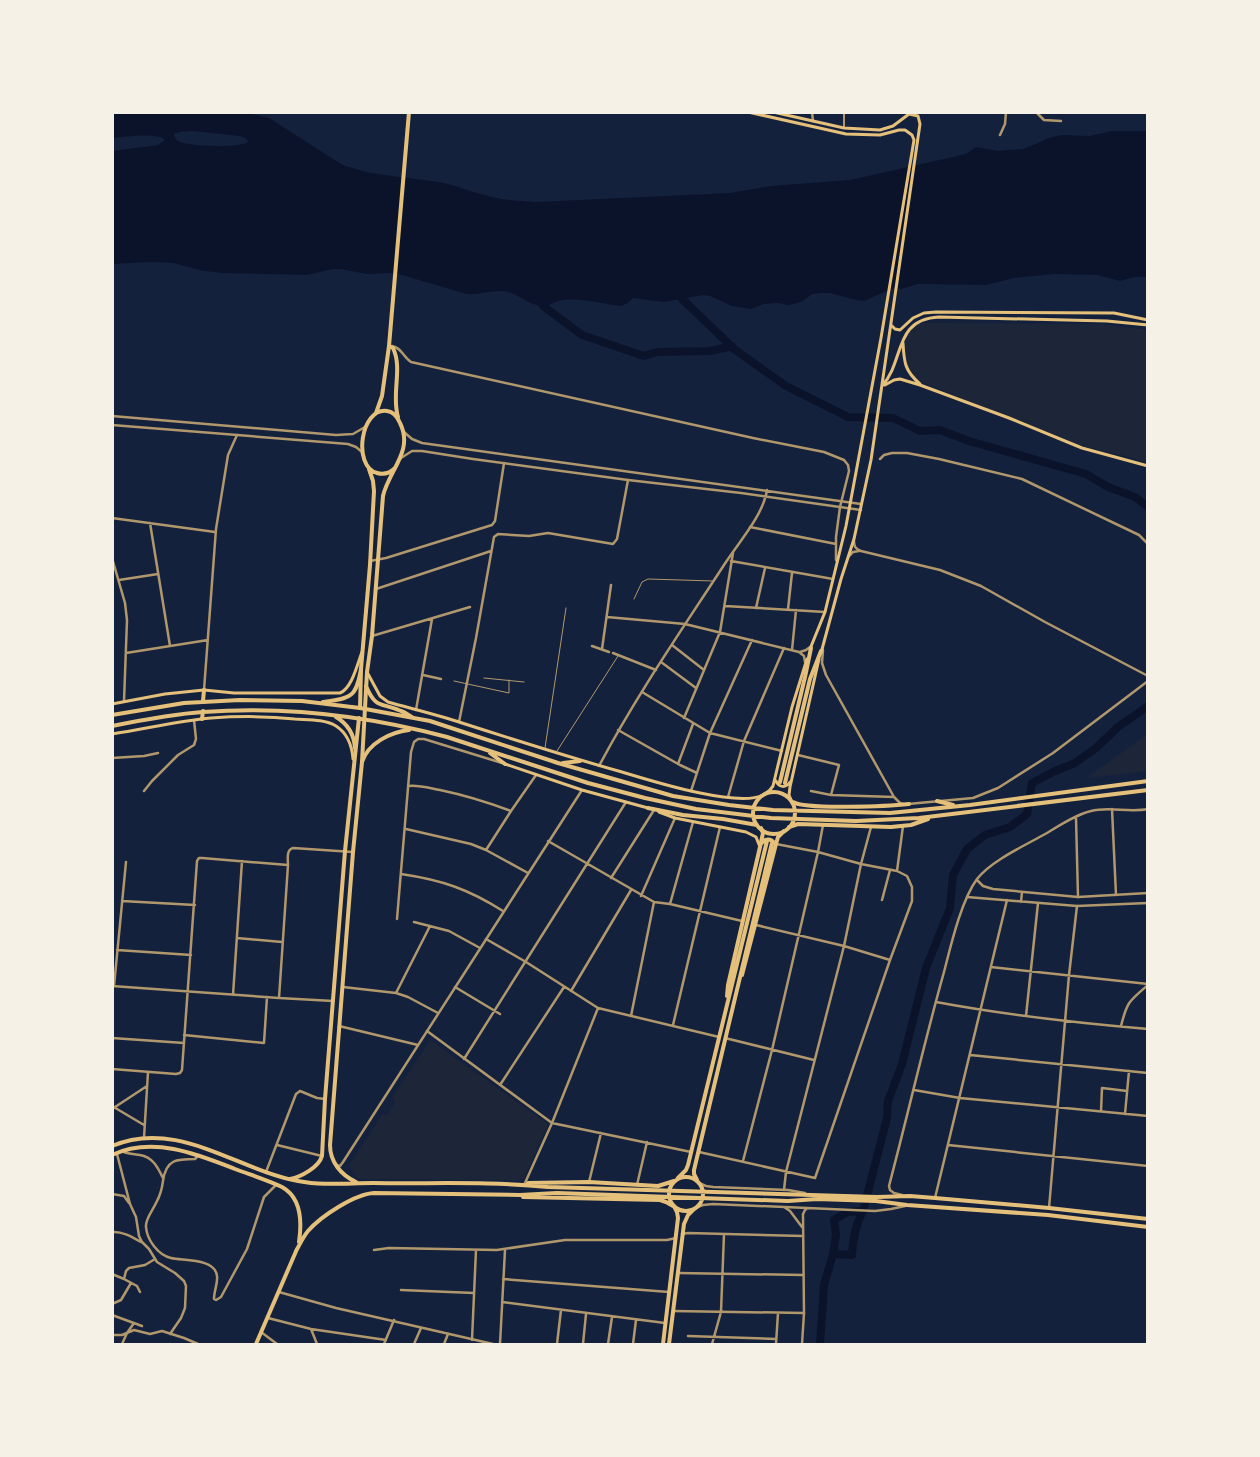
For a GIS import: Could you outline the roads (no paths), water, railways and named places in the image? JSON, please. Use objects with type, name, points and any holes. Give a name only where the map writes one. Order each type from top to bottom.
[{"type":"main road","points":[[285,1178],[294,1178],[300,1175],[318,1163],[322,1156],[345,851],[360,708],[361,669],[374,491],[363,453],[362,440],[382,396],[389,346],[408,112]]},
{"type":"main road","points":[[726,1006],[728,985],[763,833],[755,819],[754,812],[757,801],[772,788],[776,778],[792,707],[811,646],[825,612],[843,544],[860,457],[914,143],[910,132],[902,129],[883,135],[854,135],[832,132],[748,112]]},
{"type":"main road","points":[[773,112],[844,128],[870,130],[889,128],[909,113],[919,114],[920,124],[871,460],[854,539],[821,651],[791,780],[789,792],[795,815],[789,827]]},
{"type":"main road","points":[[870,130],[870,135]]},
{"type":"main road","points":[[891,325],[895,329],[900,330],[913,318],[932,312],[1114,313],[1148,320]]},
{"type":"main road","points":[[997,312],[997,319]]},
{"type":"main road","points":[[882,387],[889,377],[908,331],[917,322],[930,318],[1107,321],[1148,325]]},
{"type":"main road","points":[[903,342],[906,367],[910,375],[920,384]]},
{"type":"main road","points":[[361,1183],[350,1179],[335,1164],[331,1156],[330,1145],[353,852],[366,719],[367,672],[372,636],[383,496],[386,484],[401,458],[404,448],[403,431],[398,419],[395,403],[397,360],[393,348],[389,346]]},
{"type":"main road","points":[[882,387],[897,379],[920,384],[1082,448],[1148,466]]},
{"type":"main road","points":[[374,415],[387,411],[394,414],[398,419]]},
{"type":"main road","points":[[368,467],[379,474],[388,473],[395,468]]},
{"type":"main road","points":[[112,704],[165,694],[204,690],[340,693],[349,686],[364,643]]},
{"type":"main road","points":[[811,646],[783,782],[810,680],[821,651]]},
{"type":"main road","points":[[317,703],[342,700],[350,696],[356,688],[361,669]]},
{"type":"main road","points":[[367,672],[380,696],[385,701],[459,722],[580,761],[691,791],[754,799],[772,792],[780,793],[800,806],[890,806],[910,804]]},
{"type":"main road","points":[[366,686],[372,698],[378,704],[401,711],[414,718]]},
{"type":"main road","points":[[203,701],[204,690]]},
{"type":"main road","points":[[112,715],[203,701],[262,700],[360,708],[414,718],[451,728],[648,789],[697,800],[756,808],[890,813],[970,805],[1148,781]]},
{"type":"main road","points":[[112,726],[177,714],[203,712],[277,710],[359,718],[447,737],[588,783],[645,798],[696,809],[771,818],[856,821],[892,820],[970,813],[1148,790]]},
{"type":"main road","points":[[202,719],[203,712]]},
{"type":"main road","points":[[332,715],[350,729],[355,748]]},
{"type":"main road","points":[[112,734],[194,720],[232,717],[272,717],[320,721],[337,727],[344,733],[352,748],[354,763]]},
{"type":"main road","points":[[362,762],[370,750],[387,736],[402,731],[417,730]]},
{"type":"main road","points":[[486,750],[506,764],[582,790],[648,808],[676,818],[752,835],[758,839],[760,848]]},
{"type":"main road","points":[[558,762],[580,761]]},
{"type":"main road","points":[[776,778],[777,784],[783,787],[787,786],[791,780]]},
{"type":"main road","points":[[937,801],[961,806]]},
{"type":"main road","points":[[648,808],[683,815],[752,823],[771,833],[784,831]]},
{"type":"main road","points":[[662,1344],[678,1215],[668,1196],[670,1186],[686,1170],[726,1006],[771,843],[789,827],[798,824],[871,827],[903,826],[937,816]]},
{"type":"main road","points":[[732,1006],[756,925],[775,844],[771,840],[766,839],[760,848]]},
{"type":"main road","points":[[771,843],[774,851]]},
{"type":"main road","points":[[669,1344],[682,1234],[686,1219],[702,1199],[703,1193],[694,1174],[771,843]]},
{"type":"main road","points":[[112,1146],[144,1138],[170,1139],[201,1146],[285,1178],[331,1185],[361,1183],[508,1184],[877,1199],[910,1196],[1148,1219]]},
{"type":"main road","points":[[199,1155],[201,1146]]},
{"type":"main road","points":[[116,1153],[132,1148],[152,1147],[176,1150],[199,1155],[278,1184],[293,1196],[300,1217],[302,1225],[296,1251]]},
{"type":"main road","points":[[678,1178],[688,1176],[698,1181]]},
{"type":"main road","points":[[508,1184],[589,1182],[658,1186],[674,1181]]},
{"type":"main road","points":[[256,1344],[296,1251],[308,1230],[352,1198],[364,1194],[506,1195],[557,1193],[788,1201],[816,1196]]},
{"type":"main road","points":[[506,1195],[530,1198],[664,1201],[684,1211],[695,1208]]},
{"type":"main road","points":[[877,1199],[906,1205],[1041,1214],[1148,1227]]},
{"type":"street","points":[[812,112],[813,121]]},
{"type":"street","points":[[844,112],[844,128]]},
{"type":"street","points":[[1000,135],[1005,124],[1006,112]]},
{"type":"street","points":[[1036,112],[1044,120],[1061,121]]},
{"type":"street","points":[[389,346],[403,352],[409,361],[414,363],[833,455],[846,461],[849,468],[840,507],[835,569]]},
{"type":"street","points":[[112,416],[345,435],[358,432],[368,424]]},
{"type":"street","points":[[112,425],[348,444],[356,447],[363,453]]},
{"type":"street","points":[[403,431],[412,439],[422,443],[862,504]]},
{"type":"street","points":[[204,690],[215,532],[228,455],[237,435]]},
{"type":"street","points":[[401,458],[412,451],[422,451],[861,510]]},
{"type":"street","points":[[880,459],[884,455],[892,453],[906,453],[1022,479],[1139,535],[1148,544]]},
{"type":"street","points":[[557,470],[558,462]]},
{"type":"street","points":[[370,561],[490,526],[495,521],[504,463]]},
{"type":"street","points":[[650,475],[650,482]]},
{"type":"street","points":[[459,722],[494,537],[498,534],[530,536],[548,533],[614,544],[617,539],[628,480]]},
{"type":"street","points":[[599,766],[618,730],[685,624],[750,528],[763,506],[767,490]]},
{"type":"street","points":[[112,518],[215,532]]},
{"type":"street","points":[[150,523],[170,646]]},
{"type":"street","points":[[750,528],[836,544]]},
{"type":"street","points":[[854,539],[854,545],[861,551],[940,570],[981,586],[1148,676]]},
{"type":"street","points":[[376,589],[491,551]]},
{"type":"street","points":[[684,718],[720,632],[733,551]]},
{"type":"street","points":[[848,558],[853,552],[861,551]]},
{"type":"street","points":[[113,559],[127,615],[124,702]]},
{"type":"street","points":[[730,561],[833,579]]},
{"type":"street","points":[[756,608],[765,568]]},
{"type":"street","points":[[788,609],[792,573]]},
{"type":"street","points":[[119,580],[158,574]]},
{"type":"street","points":[[602,649],[611,585]]},
{"type":"street","points":[[725,606],[825,612]]},
{"type":"street","points":[[372,636],[470,607]]},
{"type":"street","points":[[792,650],[796,610]]},
{"type":"street","points":[[607,617],[685,624],[720,632],[799,652],[804,656],[805,665]]},
{"type":"street","points":[[416,710],[432,618]]},
{"type":"street","points":[[126,653],[208,640]]},
{"type":"street","points":[[691,791],[710,733],[752,640]]},
{"type":"street","points":[[824,640],[823,668],[894,797],[900,803],[910,804],[973,798],[1003,786],[1054,753],[1148,681]]},
{"type":"street","points":[[672,645],[704,670]]},
{"type":"street","points":[[592,646],[609,652]]},
{"type":"street","points":[[799,652],[811,646]]},
{"type":"street","points":[[728,797],[744,742],[784,648]]},
{"type":"street","points":[[613,653],[656,670]]},
{"type":"street","points":[[661,662],[696,688]]},
{"type":"street","points":[[423,675],[441,679]]},
{"type":"street","points":[[642,692],[692,724],[710,733],[782,751]]},
{"type":"street","points":[[144,792],[152,781],[178,755],[194,746],[196,739],[194,720]]},
{"type":"street","points":[[678,764],[692,724]]},
{"type":"street","points":[[618,730],[697,773]]},
{"type":"street","points":[[398,919],[413,744],[418,739],[506,764]]},
{"type":"street","points":[[112,758],[158,753]]},
{"type":"street","points":[[798,755],[839,765],[831,795]]},
{"type":"street","points":[[486,850],[536,775]]},
{"type":"street","points":[[409,786],[416,785],[459,794],[511,811]]},
{"type":"street","points":[[335,1164],[338,1166],[341,1164],[582,790]]},
{"type":"street","points":[[811,791],[831,795],[894,797]]},
{"type":"street","points":[[464,1059],[626,802]]},
{"type":"street","points":[[1112,809],[1116,895]]},
{"type":"street","points":[[910,1196],[892,1192],[889,1186],[953,938],[967,897],[977,880],[995,863],[1090,811],[1148,809]]},
{"type":"street","points":[[611,878],[654,810]]},
{"type":"street","points":[[641,896],[676,818]]},
{"type":"street","points":[[1076,818],[1078,897]]},
{"type":"street","points":[[670,904],[693,822]]},
{"type":"street","points":[[743,1161],[772,1050],[823,825]]},
{"type":"street","points":[[897,871],[903,826]]},
{"type":"street","points":[[673,1026],[720,827]]},
{"type":"street","points":[[784,1190],[786,1172],[844,946],[861,864],[871,827]]},
{"type":"street","points":[[405,828],[471,844],[528,873]]},
{"type":"street","points":[[548,841],[654,902],[742,921]]},
{"type":"street","points":[[699,1152],[815,1178],[912,901],[912,887],[907,876],[897,871],[771,843]]},
{"type":"street","points":[[279,998],[288,852],[293,848],[353,852]]},
{"type":"street","points":[[112,1069],[176,1074],[182,1070],[197,861],[199,858],[288,865]]},
{"type":"street","points":[[233,995],[242,861]]},
{"type":"street","points":[[126,862],[113,986],[333,1001]]},
{"type":"street","points":[[882,900],[890,870]]},
{"type":"street","points":[[401,874],[442,882],[460,888],[479,896],[503,911]]},
{"type":"street","points":[[977,880],[989,889],[1078,897],[1148,893]]},
{"type":"street","points":[[571,991],[631,890]]},
{"type":"street","points":[[1021,902],[1022,892]]},
{"type":"street","points":[[967,897],[1077,906],[1148,903]]},
{"type":"street","points":[[935,1198],[1006,900]]},
{"type":"street","points":[[122,901],[194,905]]},
{"type":"street","points":[[631,1016],[654,902]]},
{"type":"street","points":[[1026,1016],[1038,903]]},
{"type":"street","points":[[1049,1208],[1069,975],[1077,906]]},
{"type":"street","points":[[414,922],[449,931],[480,948]]},
{"type":"street","points":[[756,925],[844,946],[890,960]]},
{"type":"street","points":[[396,993],[430,926]]},
{"type":"street","points":[[237,938],[282,942]]},
{"type":"street","points":[[486,939],[598,1008],[719,1037]]},
{"type":"street","points":[[117,950],[191,955]]},
{"type":"street","points":[[991,967],[1148,984]]},
{"type":"street","points":[[1121,1027],[1130,1001],[1148,984]]},
{"type":"street","points":[[343,986],[396,993],[438,1013]]},
{"type":"street","points":[[455,986],[500,1014]]},
{"type":"street","points":[[500,1085],[564,987]]},
{"type":"street","points":[[184,1035],[264,1043],[267,997]]},
{"type":"street","points":[[935,1002],[1065,1022],[1148,1029]]},
{"type":"street","points":[[525,1183],[552,1123],[598,1008]]},
{"type":"street","points":[[339,1026],[418,1045]]},
{"type":"street","points":[[427,1031],[552,1123],[691,1152]]},
{"type":"street","points":[[112,1038],[184,1043]]},
{"type":"street","points":[[725,1038],[814,1060]]},
{"type":"street","points":[[970,1055],[1148,1073]]},
{"type":"street","points":[[1126,1114],[1129,1071]]},
{"type":"street","points":[[144,1138],[148,1072]]},
{"type":"street","points":[[144,1125],[113,1108],[147,1086]]},
{"type":"street","points":[[1101,1112],[1102,1088],[1127,1091]]},
{"type":"street","points":[[914,1090],[960,1098],[1148,1116]]},
{"type":"street","points":[[266,1172],[298,1092],[325,1099]]},
{"type":"street","points":[[589,1182],[601,1133]]},
{"type":"street","points":[[637,1184],[647,1142]]},
{"type":"street","points":[[277,1145],[322,1156]]},
{"type":"street","points":[[948,1146],[1148,1166]]},
{"type":"street","points":[[163,1178],[157,1166],[147,1157],[138,1154],[116,1153],[142,1242],[157,1262],[184,1281],[186,1286],[185,1308],[181,1318],[170,1334]]},
{"type":"street","points":[[199,1155],[197,1158],[181,1159],[172,1162],[166,1169],[159,1196],[146,1222],[146,1228],[149,1240],[159,1251],[170,1258],[202,1262],[214,1269],[217,1275],[214,1294],[214,1299],[216,1300],[222,1297],[247,1249],[264,1197],[278,1184]]},
{"type":"street","points":[[698,1181],[706,1186],[713,1187],[784,1190],[816,1196]]},
{"type":"street","points":[[112,1194],[124,1196],[130,1204]]},
{"type":"street","points":[[695,1208],[712,1204],[875,1211],[891,1210],[906,1205]]},
{"type":"street","points":[[783,1207],[790,1211],[803,1228]]},
{"type":"street","points":[[802,1344],[804,1313],[803,1213],[808,1208]]},
{"type":"street","points":[[112,1232],[116,1231],[125,1234],[142,1242]]},
{"type":"street","points":[[682,1234],[803,1236]]},
{"type":"street","points":[[712,1344],[721,1312],[724,1234]]},
{"type":"street","points":[[374,1250],[389,1248],[505,1250],[565,1240],[667,1240],[676,1238]]},
{"type":"street","points":[[472,1340],[476,1250]]},
{"type":"street","points":[[500,1344],[505,1250]]},
{"type":"street","points":[[124,1280],[126,1271],[129,1268],[145,1265],[155,1259]]},
{"type":"street","points":[[678,1273],[803,1275]]},
{"type":"street","points":[[112,1274],[137,1286],[140,1292]]},
{"type":"street","points":[[503,1279],[669,1292]]},
{"type":"street","points":[[112,1304],[121,1300],[131,1283]]},
{"type":"street","points":[[401,1290],[474,1293]]},
{"type":"street","points":[[279,1292],[478,1343],[493,1344]]},
{"type":"street","points":[[502,1302],[665,1323]]},
{"type":"street","points":[[557,1344],[561,1310]]},
{"type":"street","points":[[673,1311],[804,1313]]},
{"type":"street","points":[[776,1344],[778,1312]]},
{"type":"street","points":[[583,1344],[586,1313]]},
{"type":"street","points":[[112,1314],[142,1326]]},
{"type":"street","points":[[608,1344],[612,1316]]},
{"type":"street","points":[[268,1318],[311,1329],[386,1340]]},
{"type":"street","points":[[384,1344],[394,1320]]},
{"type":"street","points":[[633,1344],[636,1320]]},
{"type":"street","points":[[122,1344],[134,1323]]},
{"type":"street","points":[[414,1344],[421,1328]]},
{"type":"street","points":[[311,1329],[317,1344]]},
{"type":"street","points":[[112,1335],[122,1335],[134,1330],[150,1334],[162,1331],[198,1344]]},
{"type":"street","points":[[261,1332],[277,1344]]},
{"type":"street","points":[[444,1344],[448,1334]]},
{"type":"street","points":[[688,1336],[776,1339]]},
{"type":"lane","points":[[634,599],[642,582],[648,579],[714,581]]},
{"type":"lane","points":[[545,750],[566,608]]},
{"type":"lane","points":[[556,753],[619,655]]},
{"type":"lane","points":[[484,678],[524,682]]},
{"type":"lane","points":[[454,681],[508,693],[509,680]]},
{"type":"waterway","points":[[675,292],[734,349],[786,386],[848,417],[893,418],[920,431],[940,430],[969,441],[1086,474],[1108,487],[1135,497],[1148,507]]},
{"type":"waterway","points":[[539,297],[543,306],[582,335],[644,356],[657,352],[710,351],[732,346]]},
{"type":"waterway","points":[[820,1344],[824,1285],[833,1254],[836,1235],[834,1220],[847,1212],[863,1211],[887,1118],[888,1101],[902,1064],[926,968],[950,908],[953,875],[967,849],[985,835],[1010,827],[1027,814],[1032,783],[1075,763],[1096,748],[1118,727],[1148,706]]},
{"type":"waterway","points":[[833,1254],[852,1255],[855,1232],[863,1211]]}]
